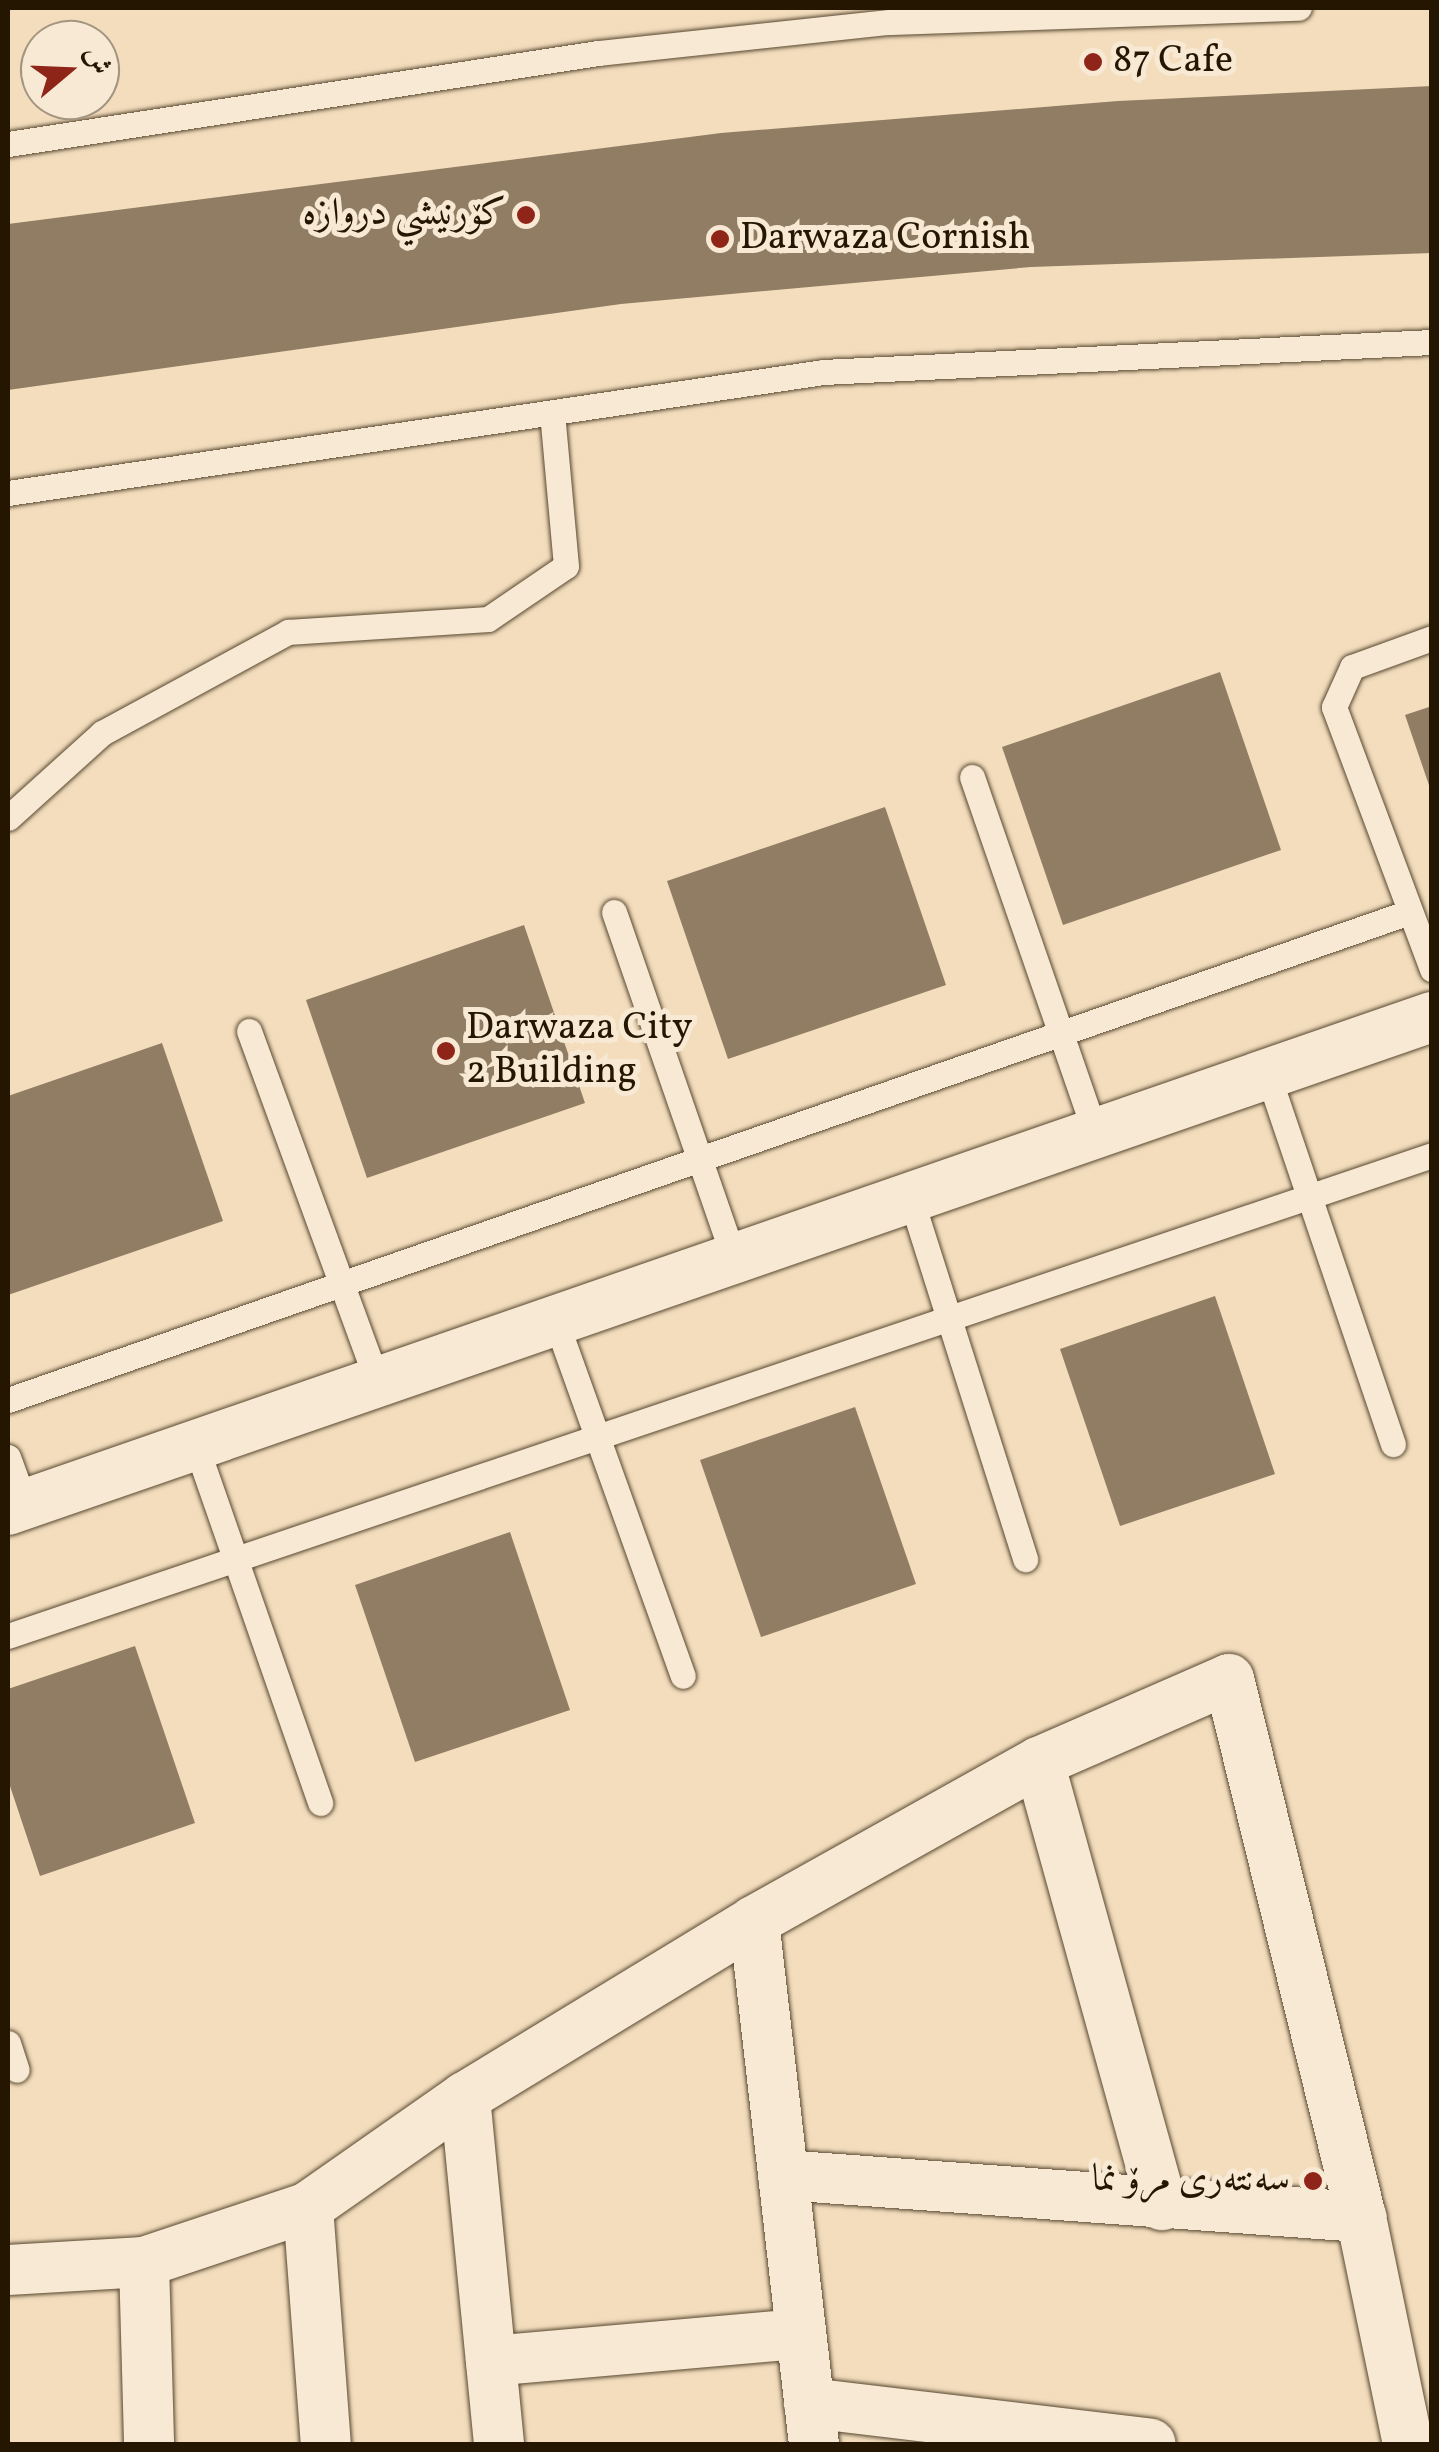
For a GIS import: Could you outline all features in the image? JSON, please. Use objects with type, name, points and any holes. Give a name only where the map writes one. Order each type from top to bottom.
[{"type":"street","points":[[13,1517],[200,1458],[1273,1088],[1432,1017]]},
{"type":"street","points":[[200,1458],[378,1382],[559,1332],[734,1258],[915,1212],[1095,1133],[1432,1052]]},
{"type":"street","points":[[8,2270],[144,2262],[308,2207],[464,2097],[754,1920],[1039,1762],[1228,1680],[1360,2217],[1408,2444]]},
{"type":"street","points":[[1039,1762],[1162,2205]]},
{"type":"street","points":[[754,1920],[811,2424],[1151,2444]]},
{"type":"street","points":[[464,2097],[499,2444]]},
{"type":"street","points":[[783,2176],[1360,2217]]},
{"type":"street","points":[[308,2207],[326,2444]]},
{"type":"street","points":[[144,2262],[150,2444]]},
{"type":"street","points":[[491,2361],[801,2334]]},
{"type":"lane","points":[[8,144],[657,47],[890,22],[1299,8]]},
{"type":"lane","points":[[8,493],[822,372],[1432,342]]},
{"type":"lane","points":[[8,818],[102,733],[288,632],[488,619],[566,566],[552,413]]},
{"type":"lane","points":[[1432,638],[1352,667],[1334,708],[1432,969]]},
{"type":"lane","points":[[972,776],[1095,1133]]},
{"type":"lane","points":[[614,912],[734,1258]]},
{"type":"lane","points":[[8,1400],[1409,912]]},
{"type":"lane","points":[[249,1031],[378,1382]]},
{"type":"lane","points":[[1273,1088],[1393,1444]]},
{"type":"lane","points":[[8,1636],[234,1556],[1432,1155]]},
{"type":"lane","points":[[915,1212],[1026,1559]]},
{"type":"lane","points":[[559,1332],[684,1676]]},
{"type":"lane","points":[[8,1457],[13,1517]]},
{"type":"lane","points":[[200,1458],[320,1803]]},
{"type":"lane","points":[[8,2043],[17,2070]]},
{"type":"building","name":"Darwaza Cornish","points":[[1432,86],[1432,253],[1031,267],[621,304],[8,390],[8,224],[721,133],[1118,101]]},
{"type":"building","points":[[1220,672],[1281,850],[1063,925],[1002,747]]},
{"type":"building","points":[[1432,706],[1432,791],[1431,791],[1405,715]]},
{"type":"building","name":"Darwaza City 2 Building","points":[[885,807],[946,985],[728,1059],[667,881]]},
{"type":"building","name":"Darwaza City 2 Building","points":[[524,925],[585,1103],[367,1178],[306,1000]]},
{"type":"building","points":[[162,1043],[223,1221],[8,1295],[8,1096]]},
{"type":"building","points":[[1215,1296],[1275,1474],[1120,1526],[1060,1349]]},
{"type":"building","points":[[855,1407],[916,1584],[761,1637],[700,1460]]},
{"type":"building","points":[[510,1532],[570,1710],[415,1762],[355,1585]]},
{"type":"building","points":[[135,1646],[195,1823],[40,1876],[8,1780],[8,1689]]},
{"type":"place","name":"87 Cafe","points":[[1093,62]]},
{"type":"place","name":"کۆرنيشي دروازە","points":[[526,215]]},
{"type":"place","name":"Darwaza Cornish","points":[[720,239]]},
{"type":"place","name":"Darwaza City 2 Building","points":[[446,1051]]},
{"type":"place","name":"سەنتەرى مرۆ نما","points":[[1313,2181]]}]
